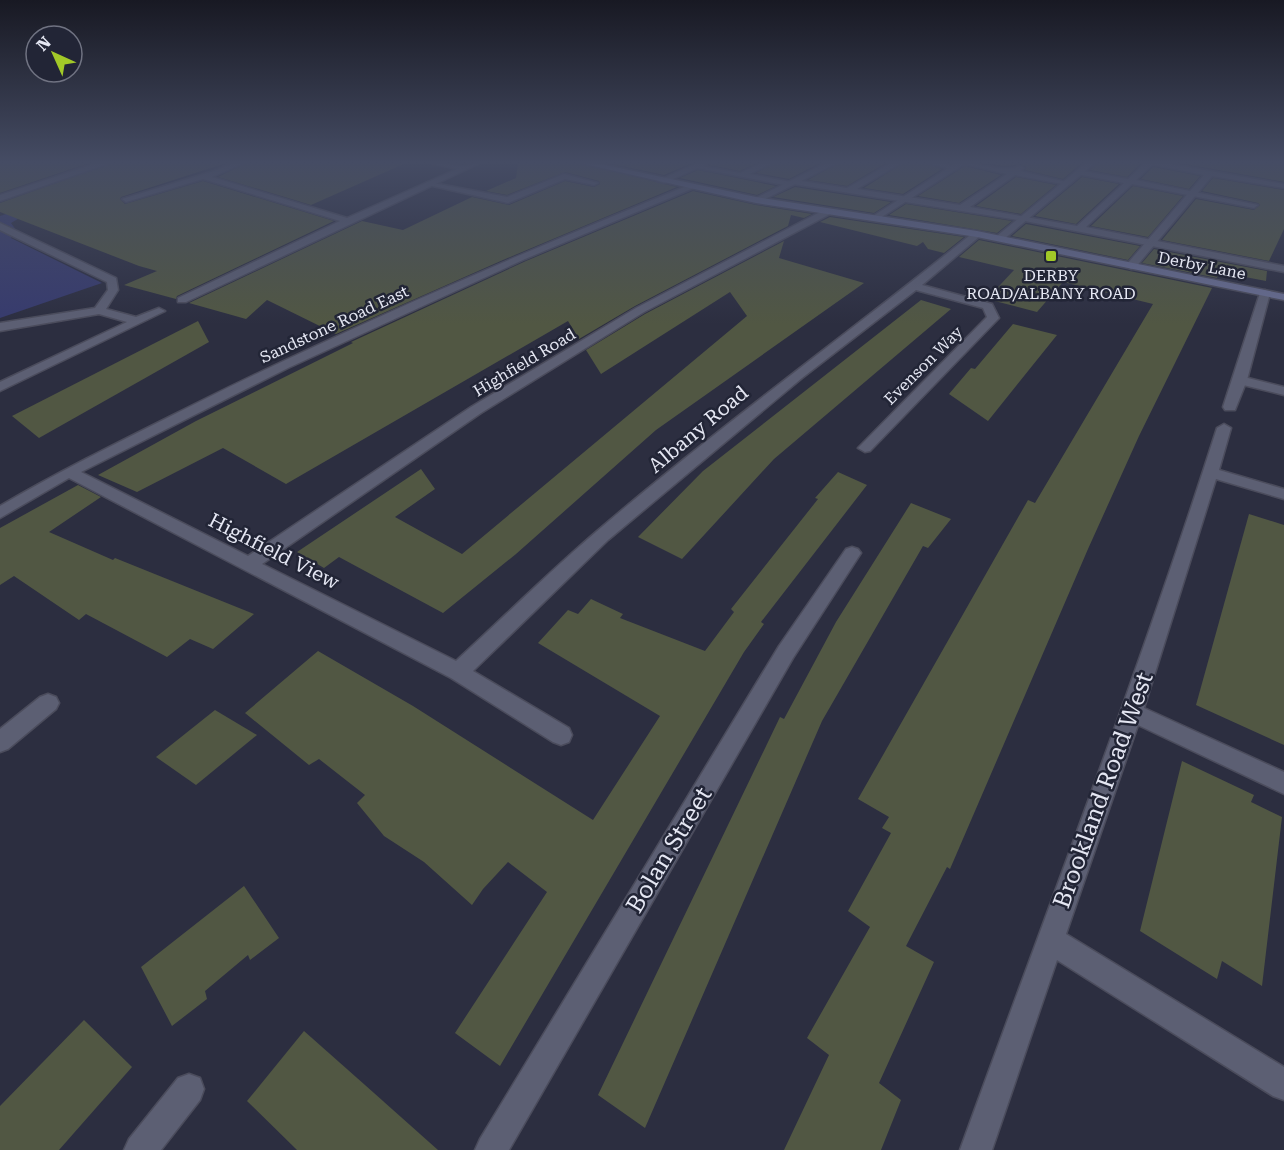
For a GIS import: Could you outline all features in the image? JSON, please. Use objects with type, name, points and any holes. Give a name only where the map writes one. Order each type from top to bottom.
[{"type":"street","points":[[334,217],[348,221]]},
{"type":"street","points":[[182,300],[357,217]]},
{"type":"street","name":"Sandstone Road East","points":[[0,513],[69,472],[316,350],[521,257],[621,217]]},
{"type":"street","name":"Highfield Road","points":[[251,563],[476,410],[640,310],[818,217]]},
{"type":"street","name":"Derby Lane","points":[[864,217],[1000,238],[1284,297]]},
{"type":"street","points":[[1016,217],[1284,269]]},
{"type":"street","points":[[1079,229],[1092,217]]},
{"type":"street","points":[[1131,266],[1172,217]]},
{"type":"street","points":[[1000,238],[1024,218]]},
{"type":"street","points":[[0,226],[112,280],[113,290],[99,311]]},
{"type":"street","name":"Albany Road","points":[[458,672],[602,536],[797,375],[914,286],[977,234]]},
{"type":"street","name":"Evenson Way","points":[[865,448],[993,318],[988,306],[914,286]]},
{"type":"street","name":"Brookland Road West","points":[[976,1150],[1049,939],[1133,713],[1211,473],[1265,293]]},
{"type":"street","points":[[0,327],[99,311],[136,321]]},
{"type":"street","points":[[0,387],[159,311]]},
{"type":"street","points":[[1240,380],[1284,391]]},
{"type":"street","name":"Highfield View","points":[[69,472],[251,563],[458,672],[561,735]]},
{"type":"street","points":[[1211,473],[1284,494]]},
{"type":"street","name":"Bolan Street","points":[[491,1150],[786,652],[852,553]]},
{"type":"street","points":[[0,742],[48,704]]},
{"type":"street","points":[[1133,713],[1284,783]]},
{"type":"street","points":[[1049,939],[1284,1084]]},
{"type":"street","points":[[140,1150],[189,1089]]},
{"type":"shaded area","points":[[0,217],[22,217],[11,223],[16,230],[11,238],[102,283],[0,318]]},
{"type":"building","points":[[12,217],[320,217],[334,221],[177,296],[176,299],[124,285],[157,271]]},
{"type":"building","points":[[431,217],[606,217],[336,334],[267,300],[246,319],[189,303],[362,221],[403,230]]},
{"type":"building","points":[[632,217],[791,217],[788,226],[635,306],[579,339],[568,321],[286,484],[223,448],[137,492],[98,475],[196,421],[353,343],[351,342],[526,261]]},
{"type":"building","points":[[830,217],[964,237],[944,253],[928,249],[923,242],[917,246],[820,222]]},
{"type":"building","points":[[899,217],[985,217],[1012,221],[997,233]]},
{"type":"building","points":[[1038,217],[1084,217],[1076,224]]},
{"type":"building","points":[[1101,217],[1165,217],[1148,237],[1091,226]]},
{"type":"building","points":[[1181,217],[1284,217],[1284,229],[1269,261],[1162,240]]},
{"type":"building","points":[[1026,224],[1140,246],[1128,260],[1012,236]]},
{"type":"building","points":[[979,240],[1212,288],[1139,436],[1088,549],[950,869],[947,867],[906,946],[934,962],[879,1083],[901,1100],[881,1150],[784,1150],[829,1055],[807,1038],[870,927],[848,911],[891,833],[882,828],[889,817],[858,799],[1028,500],[1035,503],[1153,304],[1063,282],[1037,312],[987,299],[1014,270],[959,257]]},
{"type":"building","points":[[784,241],[779,258],[864,283],[656,430],[516,554],[443,613],[339,557],[324,568],[297,552],[421,469],[435,489],[395,517],[462,554],[747,316],[730,292],[601,374],[586,350],[645,314]]},
{"type":"building","points":[[1154,249],[1267,271],[1266,281],[1219,272],[1217,278],[1142,263]]},
{"type":"building","points":[[921,300],[951,309],[774,459],[682,559],[638,537],[703,471]]},
{"type":"building","points":[[198,321],[209,342],[39,438],[12,416]]},
{"type":"building","points":[[1013,324],[1057,335],[988,421],[949,394],[971,368],[975,369]]},
{"type":"building","points":[[838,472],[867,485],[761,622],[764,624],[744,652],[500,1066],[455,1033],[547,892],[508,862],[483,889],[472,905],[424,862],[384,836],[357,803],[365,795],[319,759],[309,765],[245,713],[318,651],[413,706],[593,820],[660,716],[538,643],[568,610],[578,614],[591,599],[623,614],[620,618],[705,651],[734,612],[731,609],[818,499],[815,498]]},
{"type":"building","points":[[78,485],[101,497],[49,532],[113,560],[115,558],[254,614],[213,649],[190,639],[167,657],[86,614],[79,620],[14,576],[0,585],[0,528]]},
{"type":"building","points":[[911,503],[951,519],[928,548],[923,546],[822,721],[645,1128],[598,1095],[780,717],[784,719],[836,622]]},
{"type":"building","points":[[1249,514],[1284,525],[1284,745],[1196,705]]},
{"type":"building","points":[[215,710],[257,735],[196,785],[156,757]]},
{"type":"building","points":[[1182,761],[1254,795],[1251,802],[1282,817],[1262,986],[1222,961],[1217,979],[1140,931]]},
{"type":"building","points":[[244,886],[279,938],[250,960],[248,955],[205,991],[207,999],[172,1026],[141,967]]},
{"type":"building","points":[[84,1020],[132,1067],[59,1150],[0,1150],[0,1106]]},
{"type":"building","points":[[304,1031],[438,1150],[297,1150],[247,1101]]},
{"type":"place","name":"DERBY ROAD/ALBANY ROAD","points":[[1051,256]]}]
